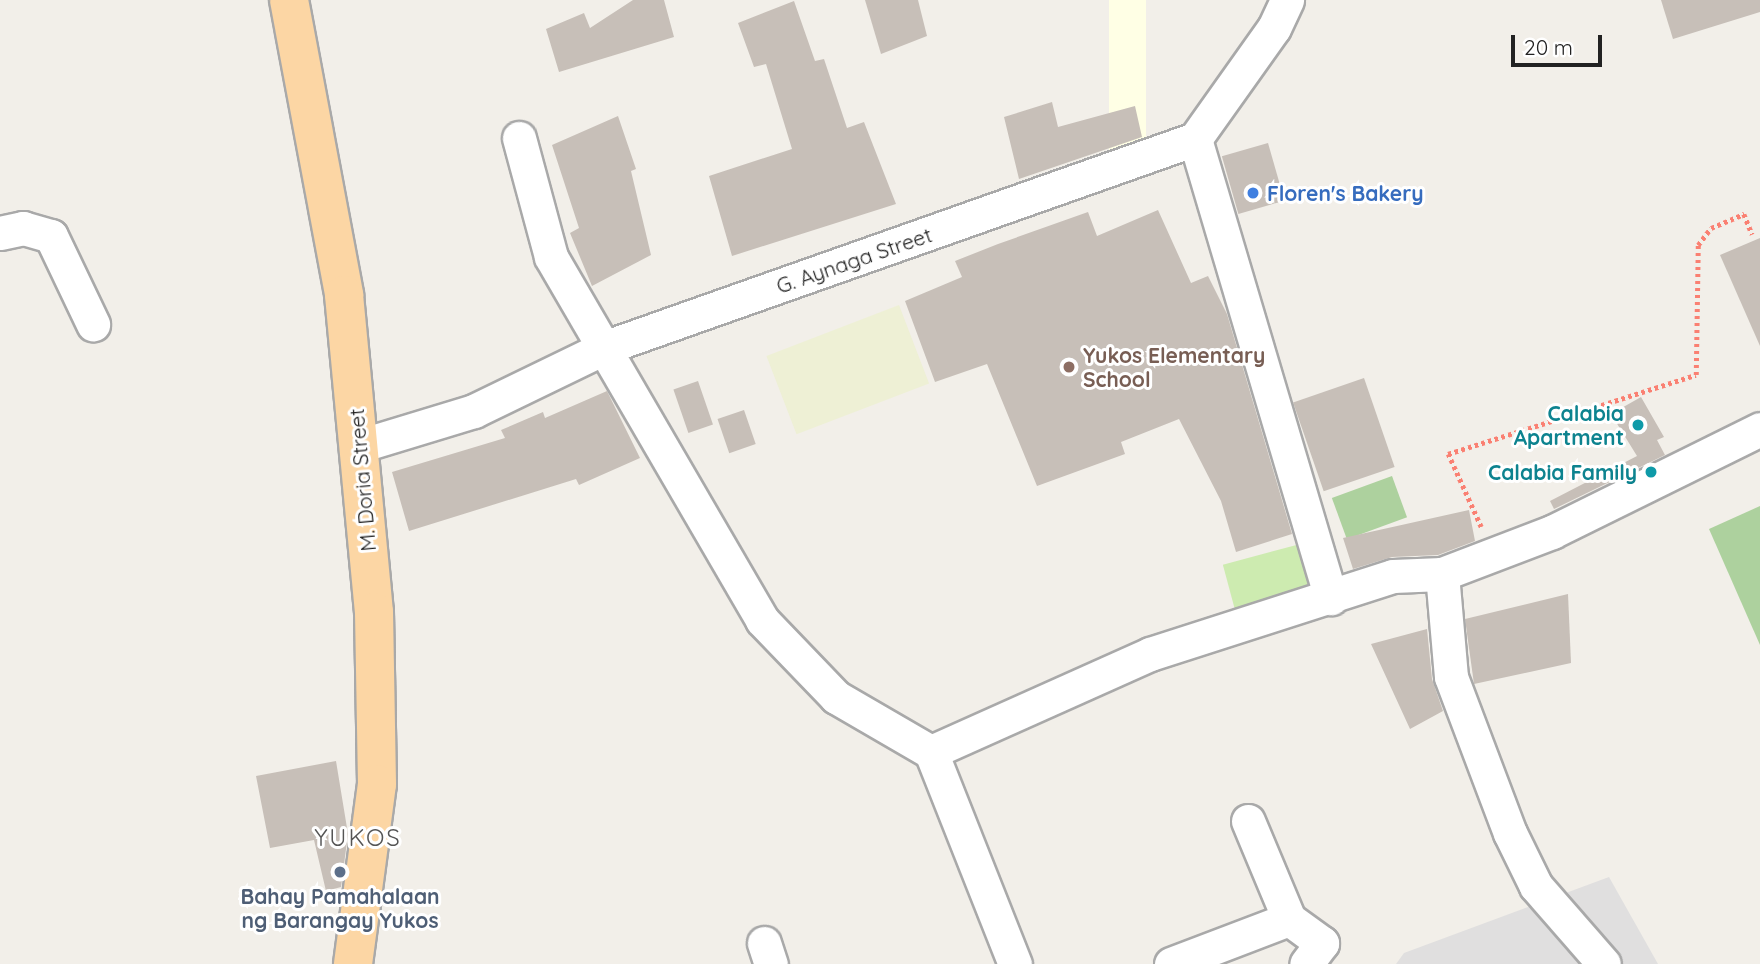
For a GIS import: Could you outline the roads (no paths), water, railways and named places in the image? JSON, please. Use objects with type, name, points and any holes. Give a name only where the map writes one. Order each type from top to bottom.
[{"type":"main road","name":"M. Doria Street","points":[[289,0],[344,295],[374,612],[377,784],[353,964]]},
{"type":"street","points":[[1287,0],[1274,28],[1195,139],[1331,598]]},
{"type":"street","points":[[519,138],[551,257],[606,347],[762,620],[836,697],[931,752],[1016,964]]},
{"type":"street","name":"G. Aynaga Street","points":[[359,446],[474,411],[606,347],[1195,139]]},
{"type":"street","points":[[0,233],[23,228],[51,236],[93,324]]},
{"type":"street","points":[[931,752],[1150,654],[1393,576],[1442,573],[1493,555],[1552,532],[1760,429]]},
{"type":"street","points":[[1442,573],[1451,677],[1510,832],[1536,886],[1604,964]]},
{"type":"street","points":[[1248,821],[1289,919],[1322,943],[1306,964]]},
{"type":"street","points":[[1171,964],[1289,919]]},
{"type":"place","name":"Floren's Bakery","points":[[1253,193]]},
{"type":"place","name":"Yukos Elementary School","points":[[1069,367]]},
{"type":"place","name":"Calabia Apartment","points":[[1638,425]]},
{"type":"place","name":"Calabia Family","points":[[1651,472]]},
{"type":"place","name":"Bahay Pamahalaan ng Barangay Yukos","points":[[340,872]]},
{"type":"district","name":"YUKOS","points":[[358,838]]}]
